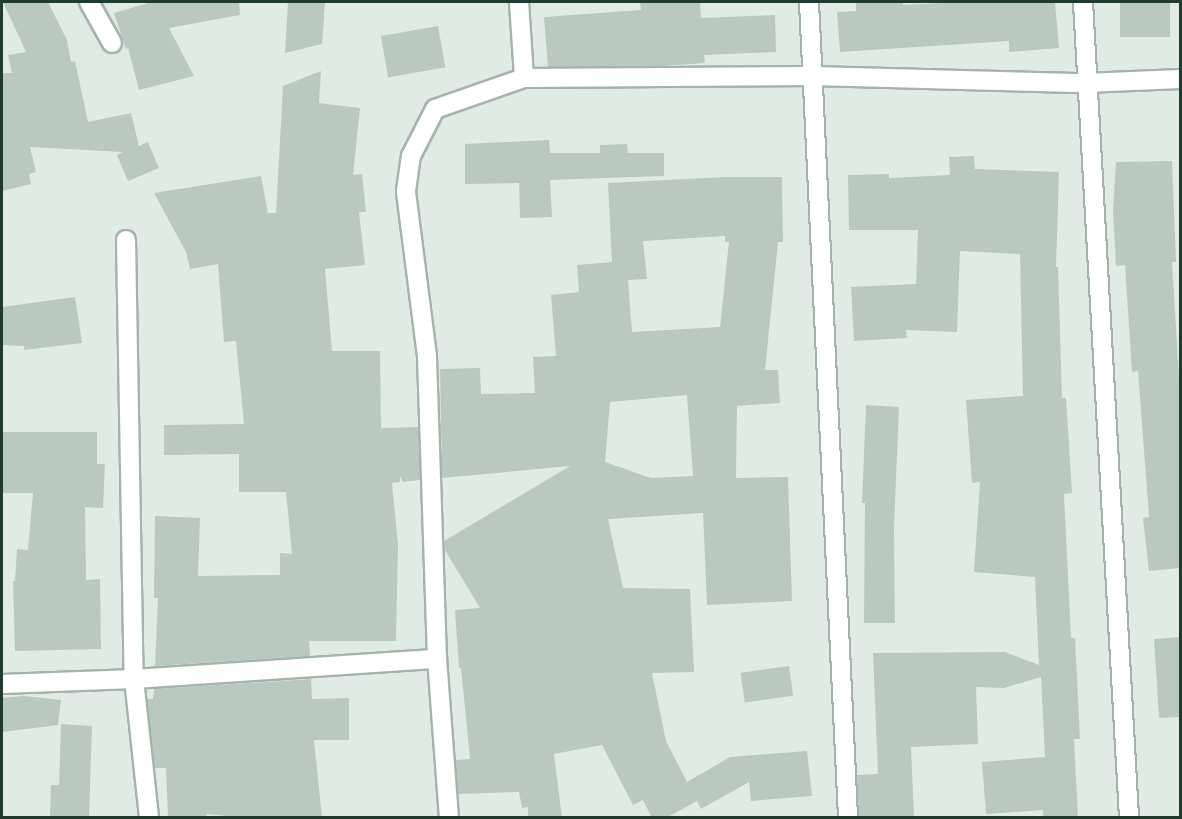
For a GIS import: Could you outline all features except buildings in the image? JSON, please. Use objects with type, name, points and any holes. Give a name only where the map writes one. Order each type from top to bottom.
[{"type":"street","points":[[89,2],[112,43]]},
{"type":"street","points":[[519,2],[524,78]]},
{"type":"street","points":[[809,2],[848,818]]},
{"type":"street","points":[[1083,2],[1085,83],[1129,818]]},
{"type":"street","points":[[449,818],[436,659],[427,356],[406,191],[411,156],[435,109],[524,78],[812,76],[1085,83],[1180,79]]},
{"type":"street","points":[[126,240],[134,679],[149,818]]},
{"type":"street","points":[[2,684],[134,679],[436,659]]}]
